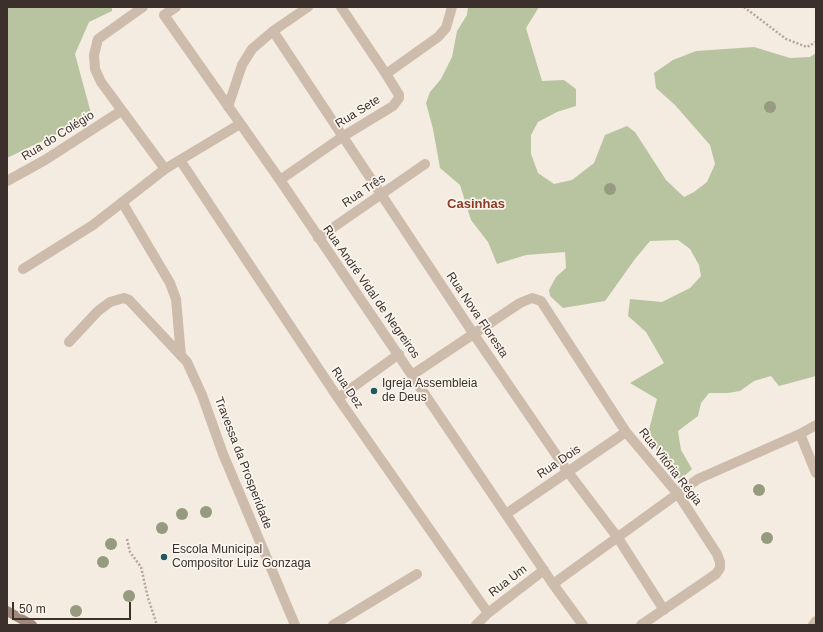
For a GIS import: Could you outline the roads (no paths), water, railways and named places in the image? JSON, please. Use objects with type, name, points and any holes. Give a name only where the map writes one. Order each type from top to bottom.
[{"type":"main road","points":[[7,611],[32,625]]},
{"type":"street","points":[[143,7],[98,39],[95,44],[95,69],[101,82],[121,111],[165,169]]},
{"type":"street","name":"Rua André Vidal de Negreiros","points":[[176,7],[161,11],[280,180],[553,584],[583,625]]},
{"type":"street","points":[[228,107],[242,65],[252,49],[273,31],[308,7]]},
{"type":"street","name":"Rua Sete","points":[[280,180],[396,102],[399,94],[342,7]]},
{"type":"street","points":[[386,74],[438,37],[446,28],[452,7]]},
{"type":"street","name":"Rua Nova Floresta","points":[[273,31],[473,333],[568,472],[618,538],[664,610]]},
{"type":"street","name":"Rua do Colégio","points":[[7,181],[45,160],[121,111]]},
{"type":"street","points":[[23,269],[93,225],[165,169],[240,124]]},
{"type":"street","name":"Rua Dez","points":[[180,160],[338,398],[488,613]]},
{"type":"street","name":"Rua Três","points":[[318,238],[382,196],[425,164]]},
{"type":"street","name":"Travessa da Prosperidade","points":[[122,202],[170,283],[176,299],[182,356]]},
{"type":"street","name":"Travessa da Prosperidade","points":[[69,342],[98,310],[110,302],[124,298],[129,300],[182,356],[193,372],[223,454],[295,625]]},
{"type":"street","name":"Rua Vitória Régia","points":[[473,333],[525,301],[532,298],[541,301],[626,432],[678,494],[716,554],[720,562],[720,568],[716,574],[641,625]]},
{"type":"street","points":[[412,375],[473,333]]},
{"type":"street","points":[[338,398],[399,354]]},
{"type":"street","points":[[553,584],[698,479],[800,434],[816,424]]},
{"type":"street","name":"Rua Dois","points":[[506,514],[626,432]]},
{"type":"street","points":[[800,434],[816,473]]},
{"type":"street","name":"Rua Um","points":[[488,613],[544,570]]},
{"type":"street","points":[[333,625],[417,574]]},
{"type":"street","points":[[476,625],[488,613]]},
{"type":"street","points":[[813,625],[816,621]]},
{"type":"place","name":"Igreja Assembleia de Deus","points":[[374,391]]},
{"type":"place","name":"Escola Municipal Compositor Luiz Gonzaga","points":[[164,557]]},
{"type":"district","name":"Casinhas","points":[[476,204]]}]
